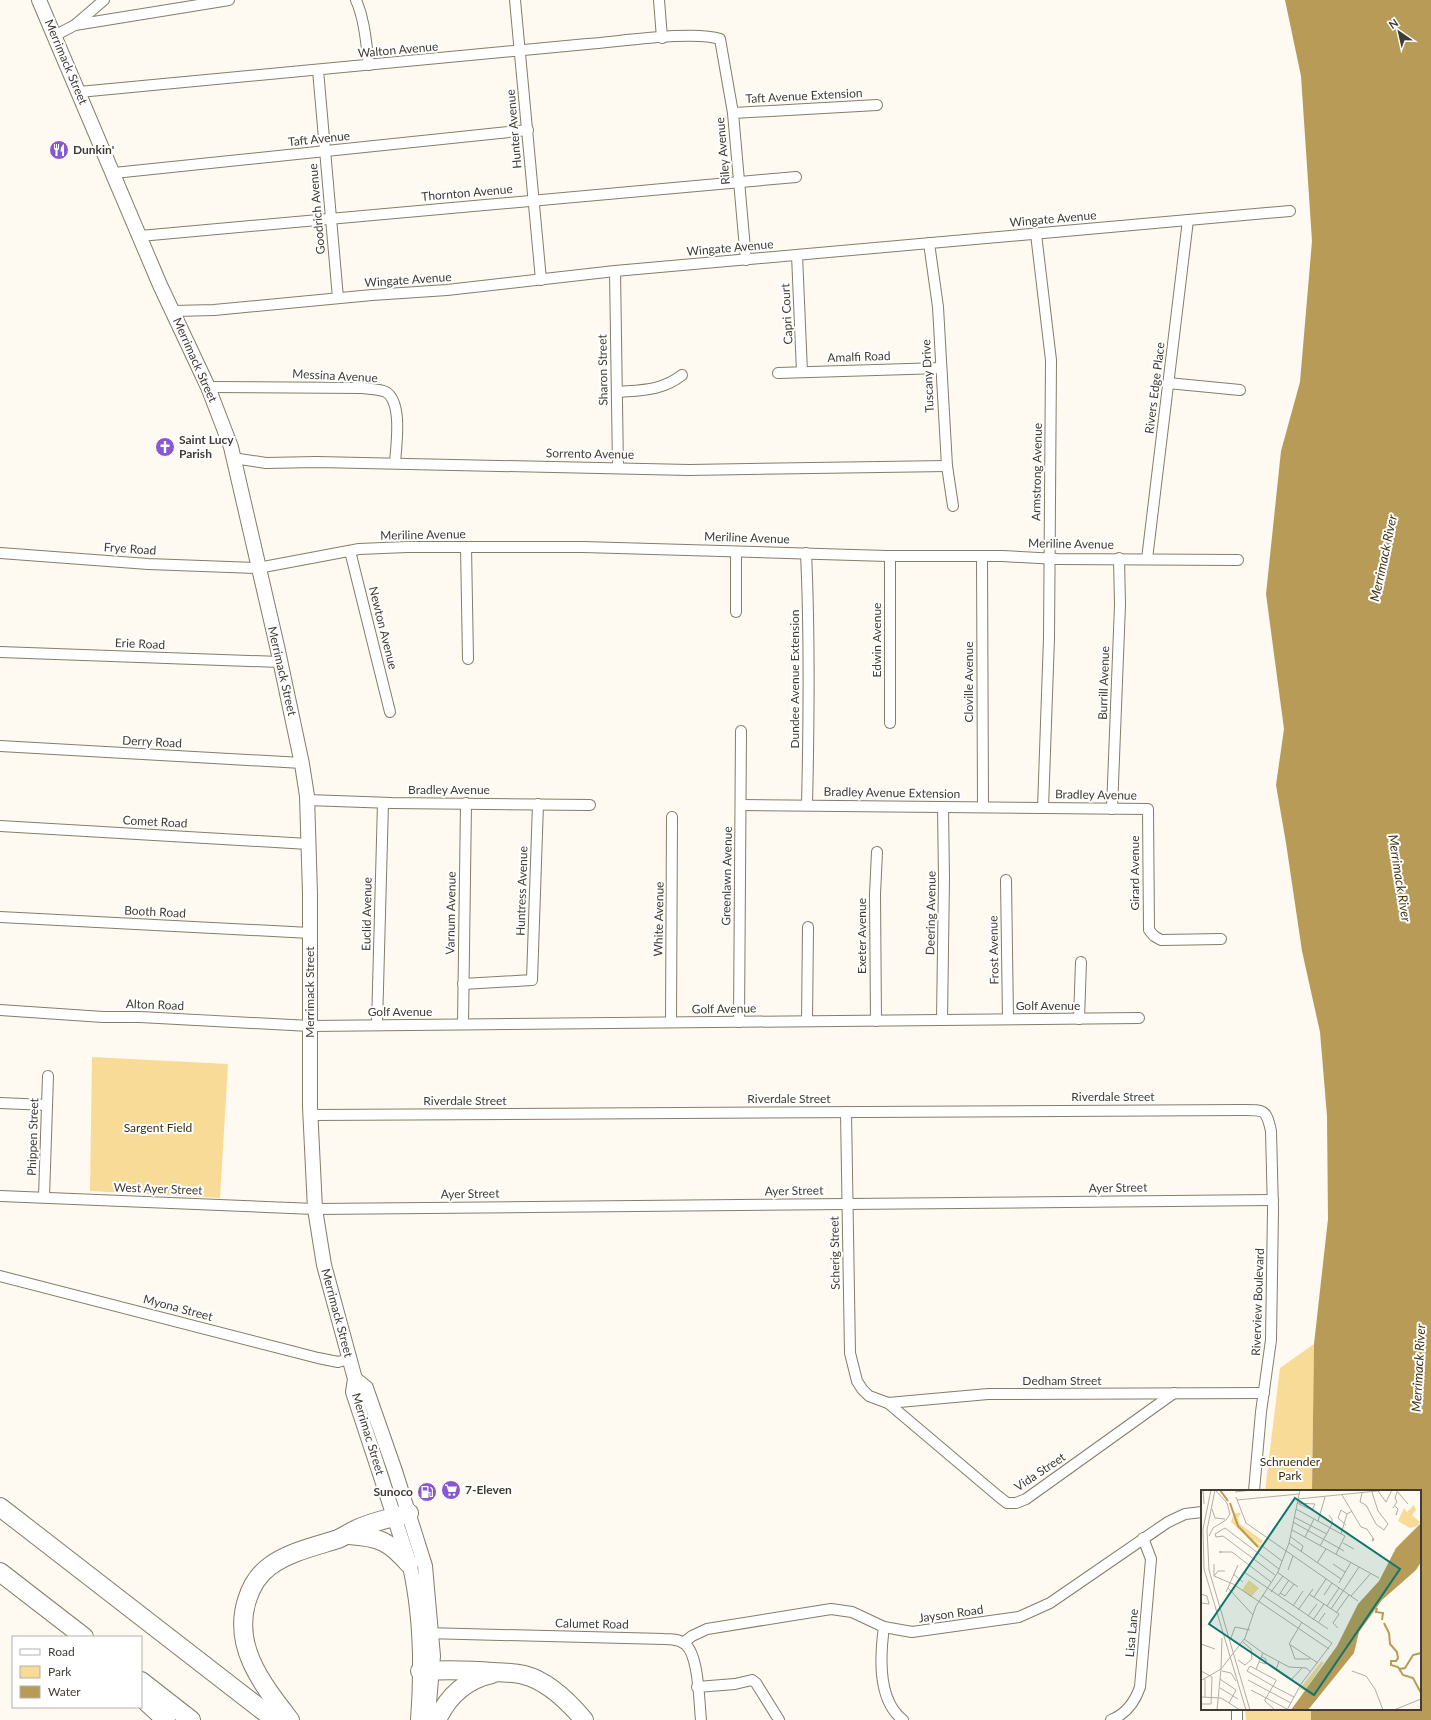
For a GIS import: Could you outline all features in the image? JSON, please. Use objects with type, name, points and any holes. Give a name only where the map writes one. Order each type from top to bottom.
[{"type":"highway","points":[[0,1508],[275,1720]]},
{"type":"highway","points":[[290,1720],[270,1696],[246,1650],[242,1620],[249,1593],[263,1573],[280,1560],[348,1535],[357,1529],[402,1515]]},
{"type":"highway","points":[[348,1535],[369,1537],[386,1542],[399,1552],[409,1564]]},
{"type":"highway","points":[[0,1572],[83,1636]]},
{"type":"highway","points":[[427,1670],[466,1669],[508,1672],[524,1675],[545,1684],[569,1702],[584,1720]]},
{"type":"highway","points":[[437,1720],[446,1702],[456,1691],[475,1678],[497,1672]]},
{"type":"highway","points":[[142,1682],[191,1720]]},
{"type":"highway","points":[[142,1698],[166,1720]]},
{"type":"main road","name":"Merrimack Street","points":[[39,0],[114,173],[160,285],[174,311],[208,387],[233,458],[280,662],[302,763],[307,800],[310,933],[310,1115],[315,1209],[324,1265],[355,1379]]},
{"type":"main road","name":"Merrimac Street","points":[[355,1379],[353,1392],[402,1515],[425,1566],[425,1633],[428,1720]]},
{"type":"main road","name":"Merrimac Street","points":[[402,1515],[409,1564],[425,1633]]},
{"type":"main road","name":"Merrimac Street","points":[[418,1720],[427,1670]]},
{"type":"street","points":[[54,36],[75,25],[104,0]]},
{"type":"street","points":[[75,25],[229,0]]},
{"type":"street","points":[[356,0],[365,28],[369,65]]},
{"type":"street","name":"Hunter Avenue","points":[[515,0],[521,51],[541,280]]},
{"type":"street","points":[[659,0],[662,38]]},
{"type":"street","name":"Walton Avenue","points":[[78,92],[662,38],[712,36],[720,39]]},
{"type":"street","name":"Riley Avenue","points":[[720,39],[732,113],[746,260]]},
{"type":"street","name":"Goodrich Avenue","points":[[318,70],[338,298]]},
{"type":"street","name":"Taft Avenue Extension","points":[[732,113],[877,105]]},
{"type":"street","name":"Taft Avenue","points":[[114,173],[528,130]]},
{"type":"street","name":"Thornton Avenue","points":[[140,236],[796,177]]},
{"type":"street","name":"Wingate Avenue","points":[[174,311],[214,310],[338,298],[447,290],[615,271],[1290,211]]},
{"type":"street","name":"Rivers Edge Place","points":[[1147,559],[1188,220]]},
{"type":"street","name":"Armstrong Avenue","points":[[1036,234],[1051,360],[1049,656],[1043,808]]},
{"type":"street","name":"Tuscany Drive","points":[[929,244],[938,307],[947,466],[953,506]]},
{"type":"street","name":"Capri Court","points":[[797,255],[802,372]]},
{"type":"street","name":"Sharon Street","points":[[615,271],[618,468]]},
{"type":"street","name":"Amalfi Road","points":[[778,373],[941,368]]},
{"type":"street","points":[[617,392],[661,388],[673,383],[682,375]]},
{"type":"street","points":[[1168,383],[1240,390]]},
{"type":"street","name":"Messina Avenue","points":[[208,387],[354,388],[385,391],[391,396],[397,409],[395,464]]},
{"type":"street","name":"Sorrento Avenue","points":[[233,458],[266,463],[749,470],[947,466]]},
{"type":"street","name":"Meriline Avenue","points":[[258,568],[350,551],[407,547],[583,547],[890,556],[1238,560]]},
{"type":"street","points":[[466,547],[468,659]]},
{"type":"street","name":"Newton Avenue","points":[[350,551],[390,712]]},
{"type":"street","points":[[736,552],[736,612]]},
{"type":"street","name":"Frye Road","points":[[0,553],[148,564],[258,568]]},
{"type":"street","name":"Dundee Avenue Extension","points":[[806,554],[810,621],[807,805]]},
{"type":"street","name":"Edwin Avenue","points":[[890,556],[890,723]]},
{"type":"street","name":"Cloville Avenue","points":[[982,556],[983,807]]},
{"type":"street","name":"Burrill Avenue","points":[[1112,809],[1120,605],[1119,558]]},
{"type":"street","name":"Erie Road","points":[[0,652],[280,662]]},
{"type":"street","name":"Greenlawn Avenue","points":[[739,1022],[741,731]]},
{"type":"street","name":"Derry Road","points":[[0,746],[302,763]]},
{"type":"street","name":"Bradley Avenue","points":[[307,800],[383,803],[590,805]]},
{"type":"street","name":"Euclid Avenue","points":[[377,1025],[383,803]]},
{"type":"street","name":"Varnum Avenue","points":[[463,1024],[466,803]]},
{"type":"street","name":"Huntress Avenue","points":[[463,984],[532,980],[538,804]]},
{"type":"street","name":"Bradley Avenue Extension","points":[[741,804],[1043,808]]},
{"type":"street","name":"Deering Avenue","points":[[942,1020],[944,878],[943,807]]},
{"type":"street","name":"Bradley Avenue","points":[[1043,808],[1148,809]]},
{"type":"street","name":"Girard Avenue","points":[[1148,809],[1148,924],[1153,935],[1161,940],[1221,939]]},
{"type":"street","name":"White Avenue","points":[[671,1022],[672,817]]},
{"type":"street","name":"Comet Road","points":[[0,826],[308,844]]},
{"type":"street","name":"Exeter Avenue","points":[[876,1021],[875,894],[877,852]]},
{"type":"street","name":"Frost Avenue","points":[[1006,880],[1008,1019]]},
{"type":"street","name":"Booth Road","points":[[0,917],[310,933]]},
{"type":"street","points":[[807,1021],[808,927]]},
{"type":"street","points":[[1079,1019],[1081,962]]},
{"type":"street","name":"Alton Road","points":[[0,1010],[103,1017],[140,1017],[310,1026]]},
{"type":"street","name":"Golf Avenue","points":[[310,1026],[1139,1018]]},
{"type":"street","name":"Phippen Street","points":[[44,1198],[48,1076]]},
{"type":"street","points":[[0,1104],[47,1105]]},
{"type":"street","name":"Riverdale Street","points":[[310,1115],[1257,1110],[1267,1115]]},
{"type":"street","name":"Scherig Street","points":[[846,1112],[850,1353],[857,1381],[864,1391]]},
{"type":"street","name":"Riverview Boulevard","points":[[1254,1490],[1271,1340],[1273,1200],[1271,1131],[1267,1115]]},
{"type":"street","name":"West Ayer Street","points":[[0,1196],[315,1209]]},
{"type":"street","name":"Ayer Street","points":[[315,1209],[1273,1200]]},
{"type":"street","name":"Myona Street","points":[[0,1276],[332,1362],[349,1359]]},
{"type":"street","name":"Dedham Street","points":[[864,1391],[869,1396],[888,1403],[988,1394],[1264,1393]]},
{"type":"street","name":"Vida Street","points":[[888,1403],[989,1489],[1008,1503],[1016,1504],[1026,1499],[1174,1393]]},
{"type":"street","name":"Jayson Road","points":[[683,1643],[692,1636],[707,1629],[826,1610],[852,1612],[884,1627],[903,1631],[921,1632],[1006,1620],[1026,1615],[1050,1603],[1143,1538],[1173,1519],[1192,1513],[1201,1512]]},
{"type":"street","name":"Lisa Lane","points":[[1111,1720],[1120,1716],[1130,1707],[1137,1696],[1140,1687],[1151,1558],[1149,1548],[1143,1538]]},
{"type":"street","points":[[884,1627],[882,1655],[886,1693],[891,1706],[903,1720]]},
{"type":"street","name":"Calumet Road","points":[[425,1633],[664,1639],[683,1643]]},
{"type":"street","points":[[683,1643],[691,1654],[701,1720]]},
{"type":"street","points":[[697,1687],[735,1684],[752,1680],[756,1683],[778,1720]]},
{"type":"green space","name":"Sargent Field","points":[[92,1057],[228,1064],[220,1198],[90,1191]]},
{"type":"green space","name":"Schruender Park","points":[[1314,1344],[1312,1490],[1265,1490],[1280,1368]]},
{"type":"green space","points":[[1245,1710],[1311,1710],[1311,1720],[1246,1720]]},
{"type":"water","name":"Merrimack River","points":[[1285,0],[1431,0],[1431,1720],[1311,1720],[1311,1710],[1421,1710],[1421,1490],[1312,1490],[1314,1344],[1328,1219],[1327,1116],[1320,1032],[1302,951],[1276,785],[1284,729],[1266,594],[1281,451],[1300,382],[1312,241],[1301,76]]},
{"type":"place","name":"Dunkin'","points":[[59,150]]},
{"type":"place","name":"Saint Lucy Parish","points":[[165,447]]},
{"type":"place","name":"7-Eleven","points":[[451,1490]]},
{"type":"place","name":"Sunoco","points":[[427,1492]]}]
